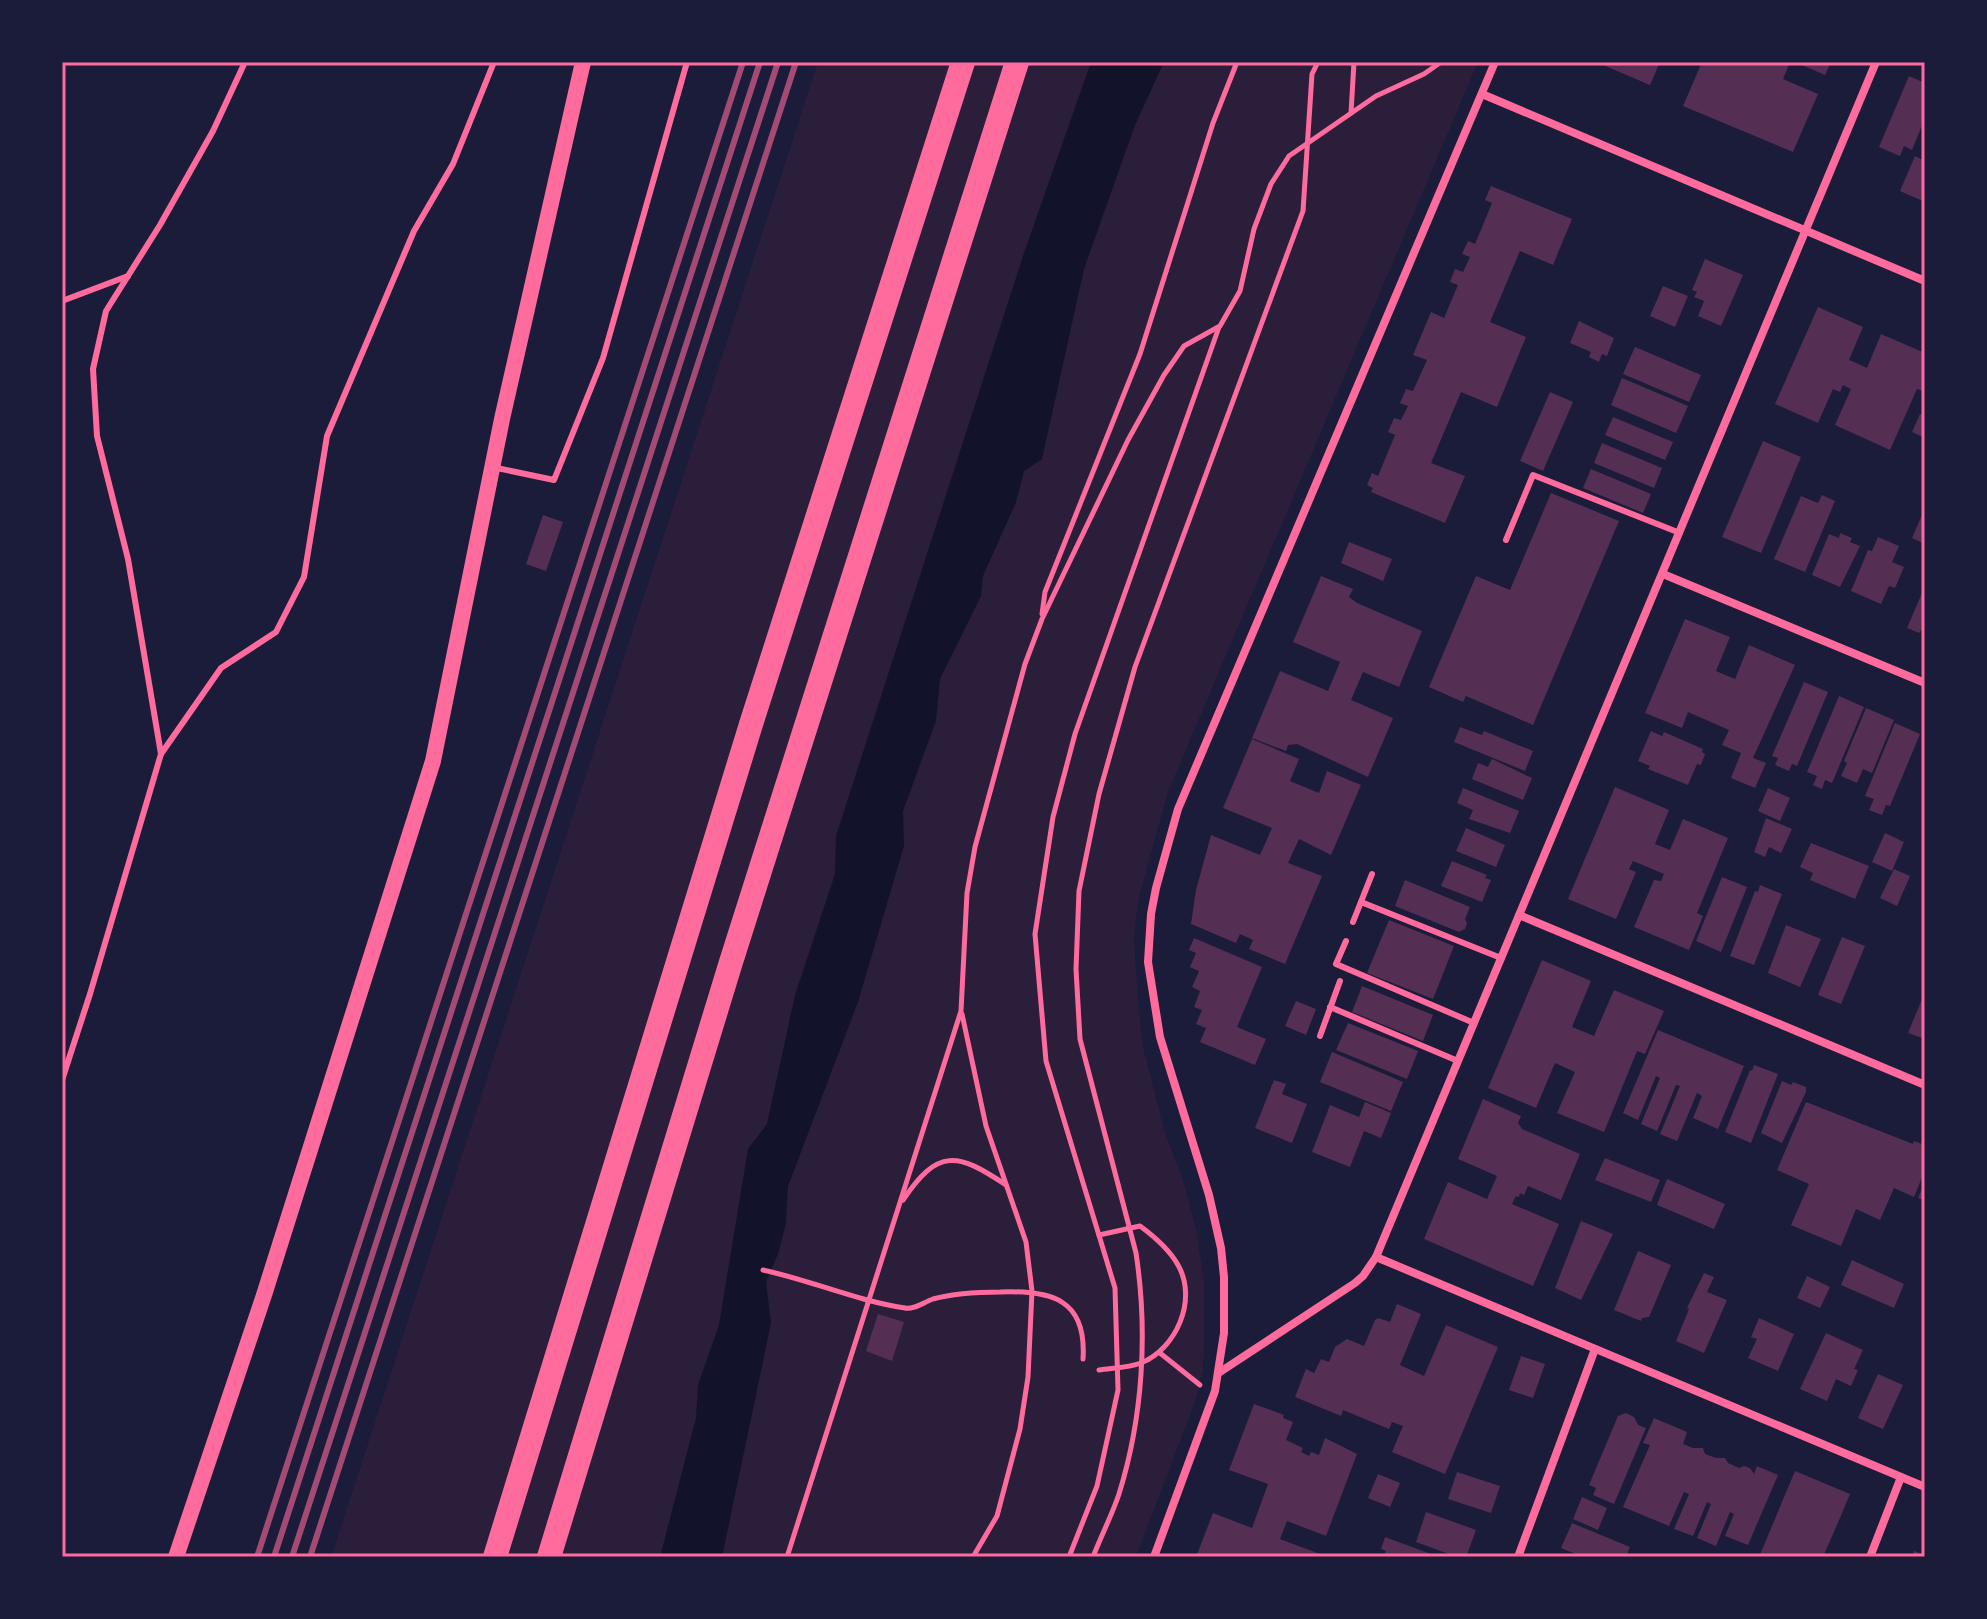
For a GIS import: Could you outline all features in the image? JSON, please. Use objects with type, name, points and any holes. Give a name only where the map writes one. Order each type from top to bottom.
[{"type":"highway","points":[[495,1557],[739,765],[963,62]]},
{"type":"highway","points":[[549,1557],[735,947],[1017,62]]},
{"type":"main road","points":[[176,1557],[268,1280],[433,761],[492,467],[583,62]]},
{"type":"street","points":[[1154,1557],[1220,1372],[1224,1308],[1221,1248],[1209,1195],[1169,1068],[1155,1011],[1148,962],[1156,888],[1178,809],[1495,62]]},
{"type":"street","points":[[1220,1372],[1355,1283],[1376,1257],[1876,62]]},
{"type":"street","points":[[1482,94],[1925,281]]},
{"type":"street","points":[[1663,574],[1925,683]]},
{"type":"street","points":[[1519,915],[1925,1085]]},
{"type":"street","points":[[1376,1257],[1925,1487]]},
{"type":"street","points":[[1518,1557],[1595,1349]]},
{"type":"street","points":[[1870,1557],[1901,1477]]},
{"type":"lane","points":[[161,754],[128,559],[97,436],[93,369],[106,311],[213,131],[245,62]]},
{"type":"lane","points":[[62,1080],[161,754],[221,668],[276,632],[304,577],[327,436],[414,231],[453,164],[494,62]]},
{"type":"lane","points":[[492,467],[554,480],[603,358],[687,62]]},
{"type":"lane","points":[[62,301],[128,276]]},
{"type":"lane","points":[[1506,540],[1533,475],[1680,533]]},
{"type":"lane","points":[[1353,922],[1372,874]]},
{"type":"lane","points":[[1361,902],[1501,958]]},
{"type":"lane","points":[[1346,941],[1336,964],[1474,1023]]},
{"type":"lane","points":[[1320,1036],[1340,981]]},
{"type":"lane","points":[[1330,1007],[1458,1061]]},
{"type":"path","points":[[1042,619],[1045,592],[1140,354],[1213,123],[1237,62]]},
{"type":"path","points":[[1268,301],[1303,211],[1312,74],[1318,62]]},
{"type":"path","points":[[1351,113],[1354,62]]},
{"type":"path","points":[[1069,1557],[1097,1486],[1118,1390],[1115,1288],[1046,1061],[1035,934],[1053,817],[1075,734],[1220,326],[1240,291],[1254,229],[1271,184],[1289,156],[1306,143],[1376,96],[1424,74],[1441,62]]},
{"type":"path","points":[[787,1557],[961,1011],[967,893],[975,847],[1025,664],[1042,619],[1128,440],[1164,375],[1184,346],[1220,326]]},
{"type":"path","points":[[961,1011],[986,1126],[1026,1242],[1032,1291],[1028,1377],[1016,1445],[997,1516],[973,1557]]},
{"type":"path","points":[[899,1206],[919,1176],[934,1165],[949,1160],[978,1166],[1007,1185]]},
{"type":"path","points":[[1099,1235],[1140,1226],[1169,1252],[1181,1269],[1185,1289],[1182,1320],[1160,1353],[1140,1364],[1099,1370]]},
{"type":"path","points":[[763,1270],[909,1309],[933,1299],[964,1293],[1032,1291],[1047,1294],[1072,1311],[1084,1335],[1083,1359]]},
{"type":"path","points":[[1160,1353],[1201,1385]]},
{"type":"shaded area","points":[[818,62],[1478,62],[1168,792],[1138,901],[1134,936],[1142,1043],[1164,1130],[1183,1180],[1196,1229],[1204,1280],[1203,1369],[1196,1399],[1136,1557],[331,1557]]},
{"type":"shaded area","points":[[1091,62],[1164,62],[1135,125],[1084,269],[1042,459],[1024,471],[1016,502],[983,576],[981,596],[940,679],[936,721],[903,811],[904,846],[858,1002],[788,1186],[786,1223],[766,1282],[771,1323],[722,1557],[660,1557],[696,1418],[698,1385],[719,1325],[748,1149],[767,1124],[795,995],[835,874],[836,836],[1024,253]]},
{"type":"building","points":[[1596,62],[1660,62],[1650,85]]},
{"type":"building","points":[[1702,62],[1790,62],[1783,79],[1818,94],[1793,152],[1683,106]]},
{"type":"building","points":[[1795,62],[1831,62],[1825,75]]},
{"type":"building","points":[[1909,76],[1925,83],[1925,118],[1912,150],[1904,146],[1900,156],[1879,147]]},
{"type":"building","points":[[1915,156],[1925,161],[1925,202],[1900,191]]},
{"type":"building","points":[[1491,186],[1572,219],[1553,265],[1520,251],[1490,322],[1526,337],[1497,407],[1461,392],[1431,463],[1465,476],[1445,523],[1371,492],[1373,488],[1367,485],[1372,473],[1378,476],[1395,435],[1388,432],[1394,418],[1401,420],[1408,406],[1400,403],[1406,389],[1413,391],[1427,360],[1413,355],[1431,312],[1444,318],[1458,285],[1450,282],[1455,269],[1463,272],[1470,257],[1462,254],[1468,241],[1475,244],[1492,203],[1485,200]]},
{"type":"building","points":[[1705,259],[1743,275],[1721,326],[1698,316],[1704,301],[1694,297],[1697,292],[1692,290]]},
{"type":"building","points":[[1663,286],[1688,296],[1675,327],[1650,316]]},
{"type":"building","points":[[1818,307],[1863,327],[1849,360],[1867,368],[1881,334],[1925,353],[1925,387],[1923,391],[1917,389],[1890,450],[1835,425],[1851,389],[1843,385],[1840,392],[1833,389],[1818,423],[1775,404]]},
{"type":"building","points":[[1579,321],[1614,338],[1607,356],[1602,354],[1599,362],[1589,357],[1591,352],[1570,343]]},
{"type":"building","points":[[1635,347],[1701,375],[1689,402],[1623,374]]},
{"type":"building","points":[[1622,378],[1688,406],[1676,433],[1611,405]]},
{"type":"building","points":[[1550,392],[1573,402],[1543,471],[1520,461]]},
{"type":"building","points":[[1920,414],[1925,416],[1925,438],[1912,432]]},
{"type":"building","points":[[1613,417],[1673,442],[1665,460],[1605,435]]},
{"type":"building","points":[[1763,441],[1801,457],[1761,553],[1722,537]]},
{"type":"building","points":[[1602,443],[1662,468],[1654,488],[1594,463]]},
{"type":"building","points":[[1591,469],[1651,494],[1643,513],[1583,488]]},
{"type":"building","points":[[1551,493],[1619,521],[1533,725],[1466,696],[1463,702],[1429,687],[1476,576],[1510,590]]},
{"type":"building","points":[[1822,495],[1835,501],[1805,572],[1774,559],[1801,496],[1818,503]]},
{"type":"building","points":[[1925,508],[1925,544],[1912,538]]},
{"type":"building","points":[[543,515],[563,522],[546,571],[526,564]]},
{"type":"building","points":[[1840,533],[1860,546],[1840,587],[1812,575],[1829,534],[1839,538]]},
{"type":"building","points":[[1878,537],[1899,546],[1892,562],[1904,567],[1895,588],[1889,586],[1881,604],[1851,591],[1868,550],[1872,551]]},
{"type":"building","points":[[1349,542],[1392,559],[1383,581],[1341,563]]},
{"type":"building","points":[[1321,576],[1353,589],[1349,597],[1357,603],[1422,631],[1399,687],[1363,672],[1351,700],[1393,718],[1368,777],[1297,744],[1288,745],[1286,751],[1252,738],[1280,671],[1328,691],[1340,662],[1293,642]]},
{"type":"building","points":[[1925,586],[1925,625],[1919,633],[1907,628]]},
{"type":"building","points":[[1685,619],[1730,637],[1716,671],[1735,679],[1749,645],[1795,665],[1753,758],[1766,763],[1755,788],[1731,778],[1741,753],[1722,745],[1729,730],[1688,712],[1682,728],[1645,713]]},
{"type":"building","points":[[1804,682],[1828,692],[1797,766],[1792,764],[1789,771],[1775,765],[1778,758],[1772,756]]},
{"type":"building","points":[[1839,696],[1864,707],[1832,783],[1825,780],[1822,789],[1813,785],[1817,776],[1807,772]]},
{"type":"building","points":[[1866,708],[1894,720],[1872,773],[1863,769],[1857,783],[1841,776]]},
{"type":"building","points":[[1895,723],[1920,734],[1890,806],[1886,805],[1882,815],[1869,810],[1874,799],[1865,796]]},
{"type":"building","points":[[1460,727],[1482,735],[1484,731],[1533,751],[1525,771],[1454,742]]},
{"type":"building","points":[[1651,731],[1662,736],[1664,732],[1703,749],[1705,754],[1701,765],[1697,764],[1688,785],[1648,769],[1650,766],[1638,761]]},
{"type":"building","points":[[1252,739],[1299,759],[1290,781],[1319,793],[1327,771],[1361,785],[1331,855],[1299,839],[1288,863],[1322,876],[1285,964],[1249,949],[1253,940],[1240,934],[1236,943],[1191,924],[1196,890],[1211,835],[1260,855],[1272,828],[1223,808]]},
{"type":"building","points":[[1492,759],[1532,778],[1523,800],[1472,779],[1478,763],[1488,767]]},
{"type":"building","points":[[1615,787],[1669,810],[1655,844],[1670,850],[1683,819],[1728,838],[1697,913],[1703,916],[1689,950],[1634,927],[1654,880],[1661,881],[1664,874],[1633,861],[1629,869],[1636,872],[1616,919],[1568,899]]},
{"type":"building","points":[[1463,788],[1519,811],[1510,833],[1469,819],[1473,810],[1457,803]]},
{"type":"building","points":[[1768,788],[1790,798],[1780,821],[1758,811]]},
{"type":"building","points":[[1766,818],[1792,829],[1781,853],[1769,847],[1765,857],[1754,852]]},
{"type":"building","points":[[1466,828],[1505,845],[1496,867],[1456,851]]},
{"type":"building","points":[[1885,833],[1904,842],[1892,871],[1872,862]]},
{"type":"building","points":[[1811,843],[1869,866],[1855,899],[1810,880],[1813,873],[1800,867]]},
{"type":"building","points":[[1452,861],[1487,875],[1485,878],[1491,880],[1482,902],[1441,886]]},
{"type":"building","points":[[1894,869],[1910,876],[1897,906],[1880,898]]},
{"type":"building","points":[[1722,877],[1747,887],[1721,952],[1696,941]]},
{"type":"building","points":[[1405,880],[1470,907],[1465,929],[1459,932],[1395,906]]},
{"type":"building","points":[[1760,885],[1782,894],[1754,965],[1730,956]]},
{"type":"building","points":[[1389,920],[1454,946],[1433,999],[1367,973]]},
{"type":"building","points":[[1786,925],[1821,939],[1800,987],[1768,973]]},
{"type":"building","points":[[1842,937],[1865,946],[1841,1004],[1818,995]]},
{"type":"building","points":[[1194,938],[1262,967],[1237,1027],[1266,1039],[1255,1065],[1200,1042],[1206,1028],[1196,1024],[1202,1010],[1194,1007],[1200,991],[1192,987],[1199,971],[1190,967],[1196,953],[1189,950]]},
{"type":"building","points":[[1542,960],[1591,981],[1572,1027],[1594,1036],[1614,990],[1664,1011],[1645,1054],[1637,1051],[1604,1132],[1557,1113],[1575,1072],[1555,1063],[1536,1108],[1488,1088]]},
{"type":"building","points":[[1362,986],[1433,1015],[1423,1041],[1352,1012]]},
{"type":"building","points":[[1925,992],[1925,1039],[1908,1033]]},
{"type":"building","points":[[1296,1001],[1316,1009],[1306,1035],[1285,1026]]},
{"type":"building","points":[[1348,1023],[1418,1051],[1407,1079],[1336,1050]]},
{"type":"building","points":[[1658,1030],[1744,1066],[1718,1129],[1693,1118],[1702,1096],[1697,1093],[1677,1141],[1660,1134],[1680,1086],[1676,1085],[1657,1131],[1641,1124],[1660,1078],[1656,1076],[1638,1120],[1623,1113]]},
{"type":"building","points":[[1332,1052],[1403,1082],[1391,1111],[1320,1082]]},
{"type":"building","points":[[1754,1065],[1778,1074],[1751,1143],[1725,1132]]},
{"type":"building","points":[[1274,1080],[1286,1084],[1282,1094],[1307,1104],[1292,1143],[1255,1128]]},
{"type":"building","points":[[1782,1081],[1806,1087],[1806,1092],[1782,1143],[1761,1133]]},
{"type":"building","points":[[1483,1099],[1521,1116],[1518,1123],[1522,1129],[1580,1154],[1561,1200],[1528,1186],[1524,1195],[1520,1193],[1519,1197],[1516,1196],[1512,1204],[1559,1224],[1533,1286],[1424,1239],[1448,1182],[1487,1199],[1497,1176],[1458,1159]]},
{"type":"building","points":[[1365,1102],[1391,1113],[1381,1138],[1364,1131],[1350,1167],[1312,1152],[1330,1105],[1359,1117]]},
{"type":"building","points":[[1806,1102],[1913,1144],[1914,1141],[1925,1145],[1925,1170],[1914,1197],[1894,1188],[1880,1220],[1856,1209],[1841,1246],[1791,1225],[1809,1184],[1777,1170]]},
{"type":"building","points":[[1605,1158],[1660,1180],[1651,1202],[1595,1180]]},
{"type":"building","points":[[1667,1179],[1725,1204],[1714,1229],[1657,1205]]},
{"type":"building","points":[[1925,1181],[1925,1201],[1918,1198]]},
{"type":"building","points":[[1581,1221],[1613,1234],[1581,1300],[1555,1288]]},
{"type":"building","points":[[1638,1251],[1671,1265],[1649,1317],[1641,1321],[1614,1310]]},
{"type":"building","points":[[1852,1260],[1904,1284],[1894,1308],[1841,1285]]},
{"type":"building","points":[[1704,1273],[1714,1277],[1707,1292],[1727,1300],[1704,1353],[1676,1341]]},
{"type":"building","points":[[1807,1276],[1830,1287],[1820,1308],[1797,1298]]},
{"type":"building","points":[[1397,1304],[1421,1314],[1400,1365],[1424,1376],[1446,1325],[1498,1347],[1445,1474],[1392,1452],[1403,1426],[1392,1422],[1389,1429],[1343,1410],[1341,1416],[1295,1397],[1306,1369],[1314,1373],[1321,1359],[1329,1362],[1335,1347],[1347,1339],[1364,1346],[1375,1320],[1390,1322]]},
{"type":"building","points":[[878,1314],[904,1322],[892,1361],[866,1351]]},
{"type":"building","points":[[1759,1318],[1794,1334],[1778,1371],[1748,1358],[1757,1339],[1751,1337]]},
{"type":"building","points":[[1826,1333],[1863,1350],[1854,1369],[1858,1370],[1851,1386],[1836,1379],[1827,1401],[1800,1389]]},
{"type":"building","points":[[1521,1356],[1545,1364],[1533,1398],[1509,1390]]},
{"type":"building","points":[[1878,1374],[1903,1385],[1883,1429],[1858,1418]]},
{"type":"building","points":[[1254,1404],[1284,1415],[1283,1418],[1293,1422],[1286,1440],[1303,1448],[1301,1452],[1309,1456],[1311,1452],[1319,1455],[1325,1438],[1357,1454],[1326,1536],[1287,1521],[1280,1539],[1320,1554],[1318,1557],[1196,1557],[1213,1513],[1252,1528],[1268,1484],[1229,1470]]},
{"type":"building","points":[[1626,1413],[1646,1428],[1614,1504],[1593,1495],[1596,1488],[1589,1485],[1618,1416]]},
{"type":"building","points":[[1654,1418],[1687,1432],[1683,1444],[1703,1448],[1705,1454],[1725,1458],[1739,1468],[1750,1468],[1754,1474],[1757,1466],[1778,1475],[1748,1545],[1725,1536],[1734,1514],[1730,1512],[1716,1546],[1697,1538],[1711,1504],[1707,1502],[1693,1536],[1674,1529],[1689,1494],[1684,1492],[1669,1526],[1623,1507],[1650,1445],[1643,1443]]},
{"type":"building","points":[[1795,1471],[1850,1494],[1840,1518],[1823,1557],[1759,1557]]},
{"type":"building","points":[[1457,1472],[1500,1486],[1491,1513],[1448,1499]]},
{"type":"building","points":[[1378,1474],[1400,1483],[1390,1507],[1368,1498]]},
{"type":"building","points":[[1582,1497],[1607,1508],[1598,1530],[1573,1519]]},
{"type":"building","points":[[1426,1512],[1476,1530],[1466,1557],[1457,1557],[1416,1542]]},
{"type":"building","points":[[1572,1523],[1630,1547],[1626,1557],[1583,1557],[1561,1548]]},
{"type":"building","points":[[1385,1537],[1439,1557],[1383,1557],[1386,1551],[1381,1549]]},
{"type":"building","points":[[1925,1547],[1925,1557],[1911,1557],[1914,1551],[1922,1554]]},
{"type":"railway","points":[[257,1557],[743,62]]},
{"type":"railway","points":[[274,1557],[760,62]]},
{"type":"railway","points":[[292,1557],[778,62]]},
{"type":"railway","points":[[310,1557],[796,62]]}]
